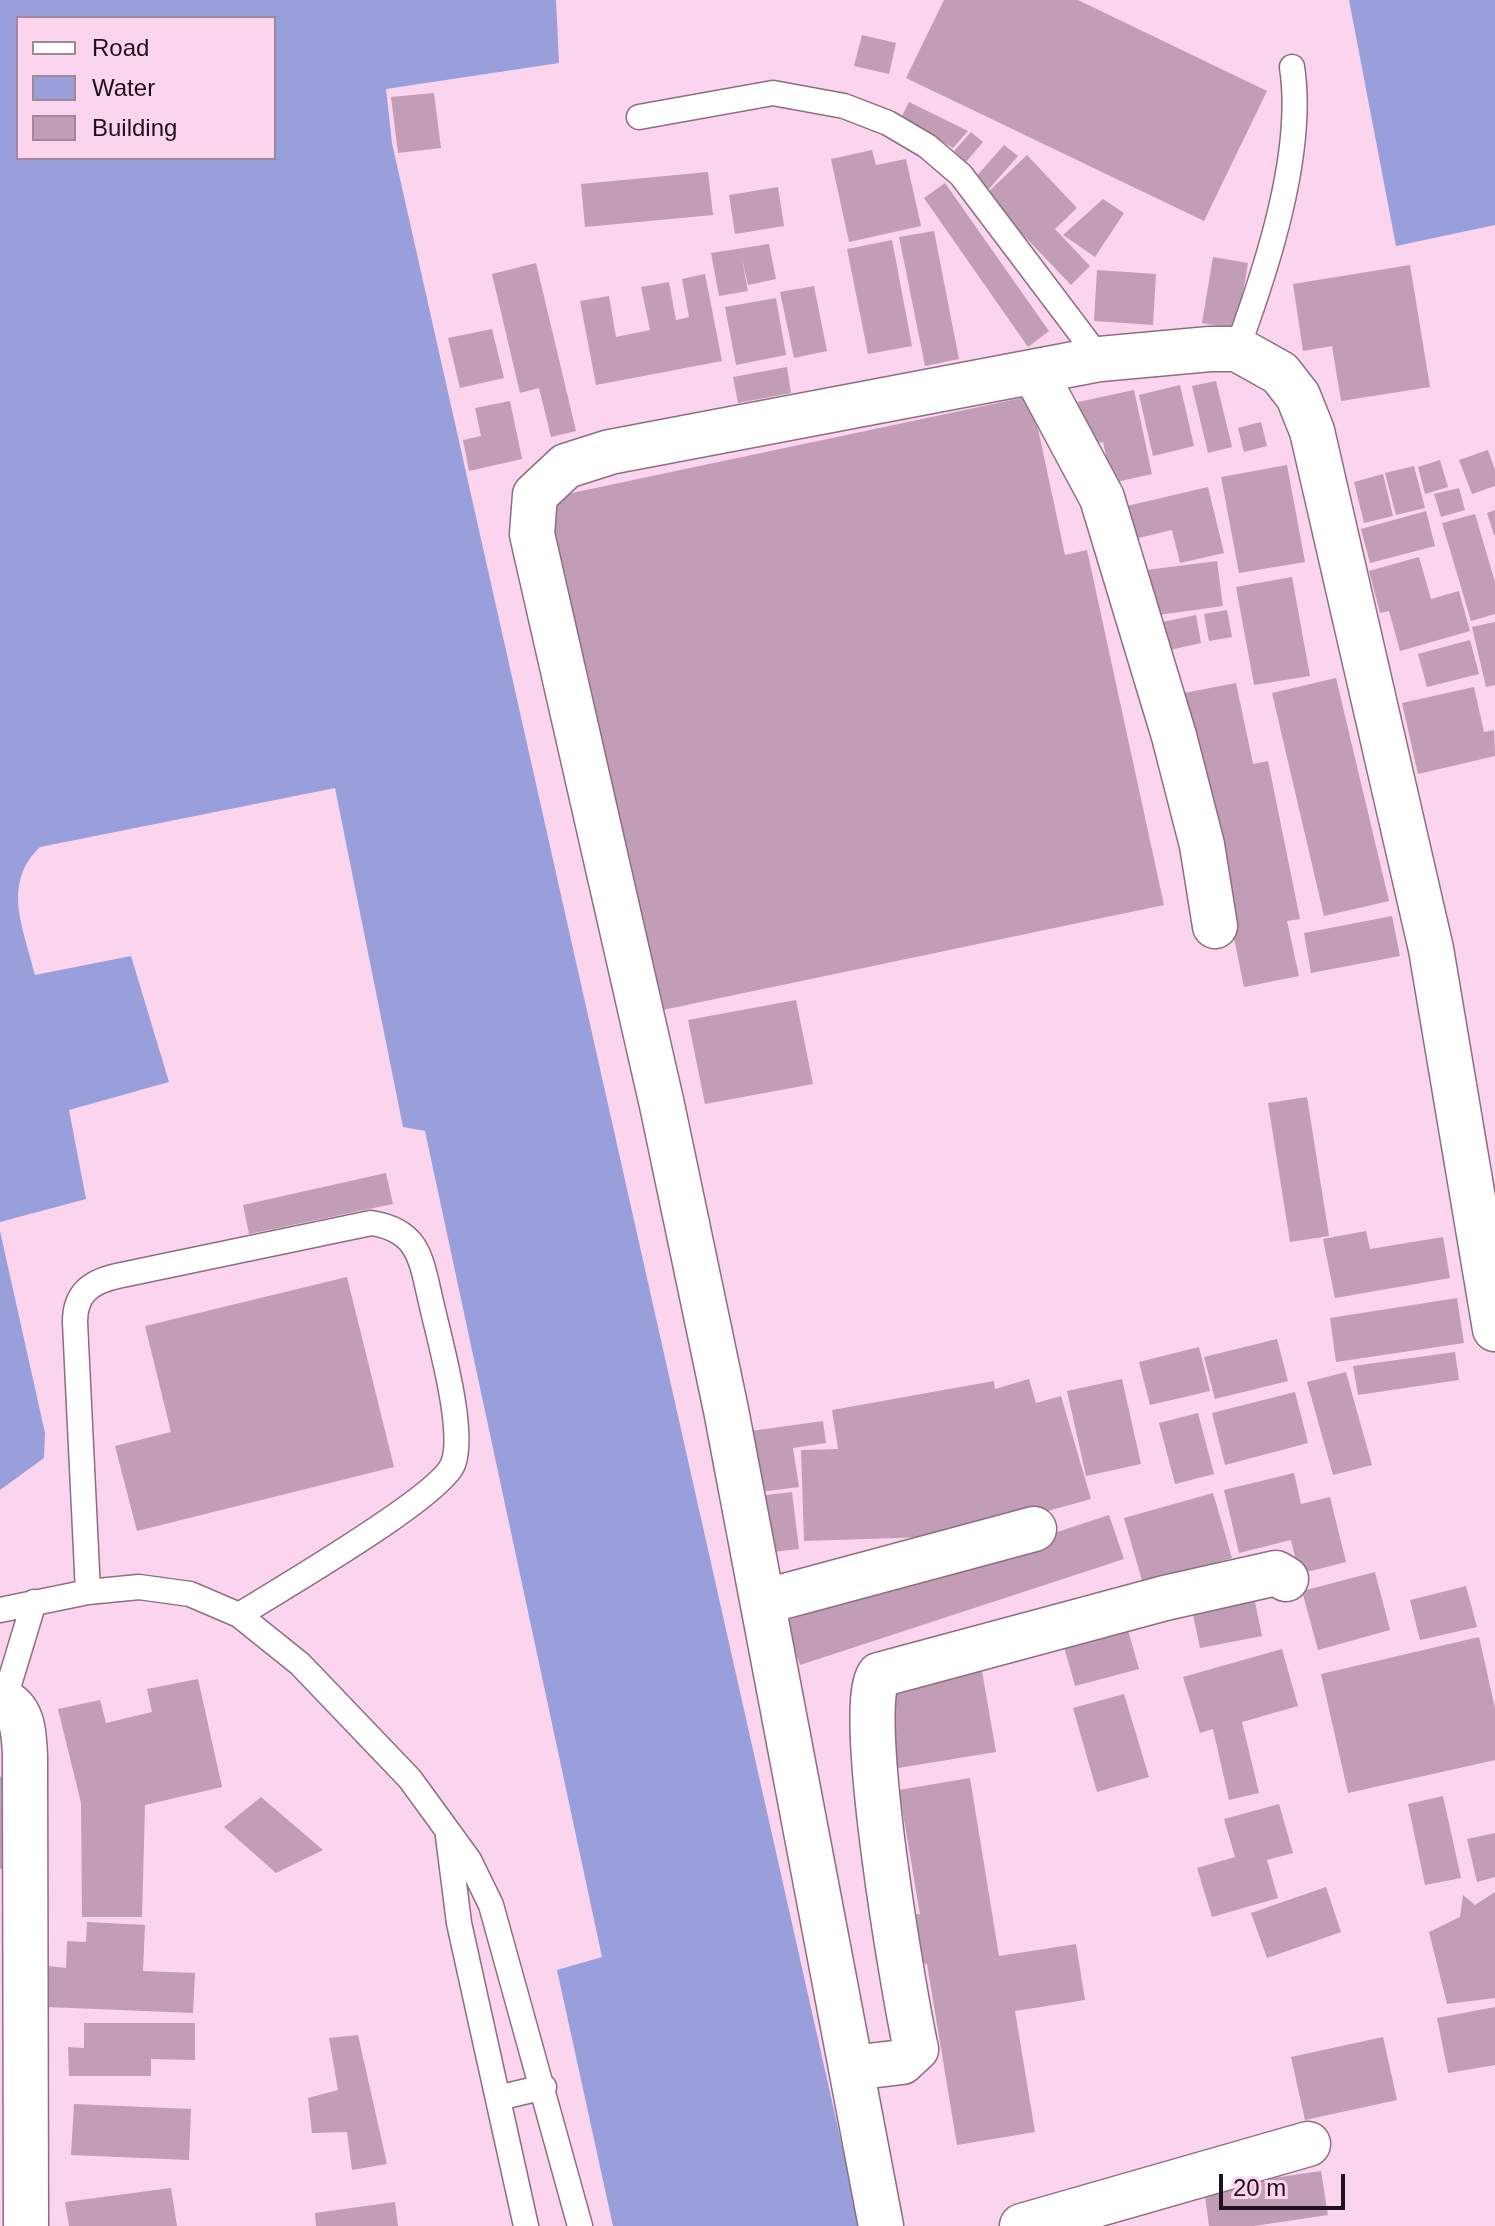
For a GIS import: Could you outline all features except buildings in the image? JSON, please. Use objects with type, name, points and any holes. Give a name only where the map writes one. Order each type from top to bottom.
[{"type":"street","points":[[881,2226],[763,1602],[662,1105],[532,534],[535,495],[566,466],[610,452],[1100,359],[1237,349],[1280,373],[1298,396],[1312,431],[1431,949],[1495,1329]]},
{"type":"street","points":[[1035,373],[1102,498],[1178,750],[1202,845],[1215,926]]},
{"type":"street","points":[[763,1602],[1034,1529]]},
{"type":"street","points":[[852,2068],[902,2062],[916,2049],[901,1979],[878,1789],[871,1708],[872,1683],[879,1675],[1165,1598],[1276,1573],[1286,1579]]},
{"type":"street","points":[[2,1700],[17,1711],[25,1756],[13,2153],[26,2226]]},
{"type":"street","points":[[1022,2226],[1308,2144]]},
{"type":"lane","points":[[1237,349],[1292,155],[1297,101],[1292,67]]},
{"type":"lane","points":[[639,117],[773,93],[844,106],[888,123],[927,146],[961,175],[1100,359]]},
{"type":"lane","points":[[88,1592],[75,1322],[75,1305],[84,1292],[96,1281],[132,1273],[371,1223],[394,1226],[409,1238],[424,1274],[449,1378],[457,1445],[454,1463],[444,1480],[404,1510],[239,1615]]},
{"type":"lane","points":[[0,1610],[88,1592],[139,1587],[190,1594],[239,1615],[300,1664],[410,1779],[448,1836],[469,1860],[491,1905],[544,2087],[580,2226]]},
{"type":"lane","points":[[2,1700],[34,1602]]},
{"type":"lane","points":[[448,1836],[459,1923],[526,2226]]},
{"type":"lane","points":[[498,2098],[544,2087]]},
{"type":"water","points":[[0,0],[556,0],[559,63],[386,89],[392,143],[860,2226],[613,2226],[557,1970],[602,1957],[425,1131],[403,1127],[335,788],[40,847],[28,861],[18,892],[21,924],[35,975],[131,956],[169,1082],[69,1110],[86,1199],[0,1222]]},
{"type":"water","points":[[1349,0],[1495,0],[1495,225],[1396,246]]},
{"type":"water","points":[[0,1231],[45,1433],[44,1458],[0,1490]]}]
